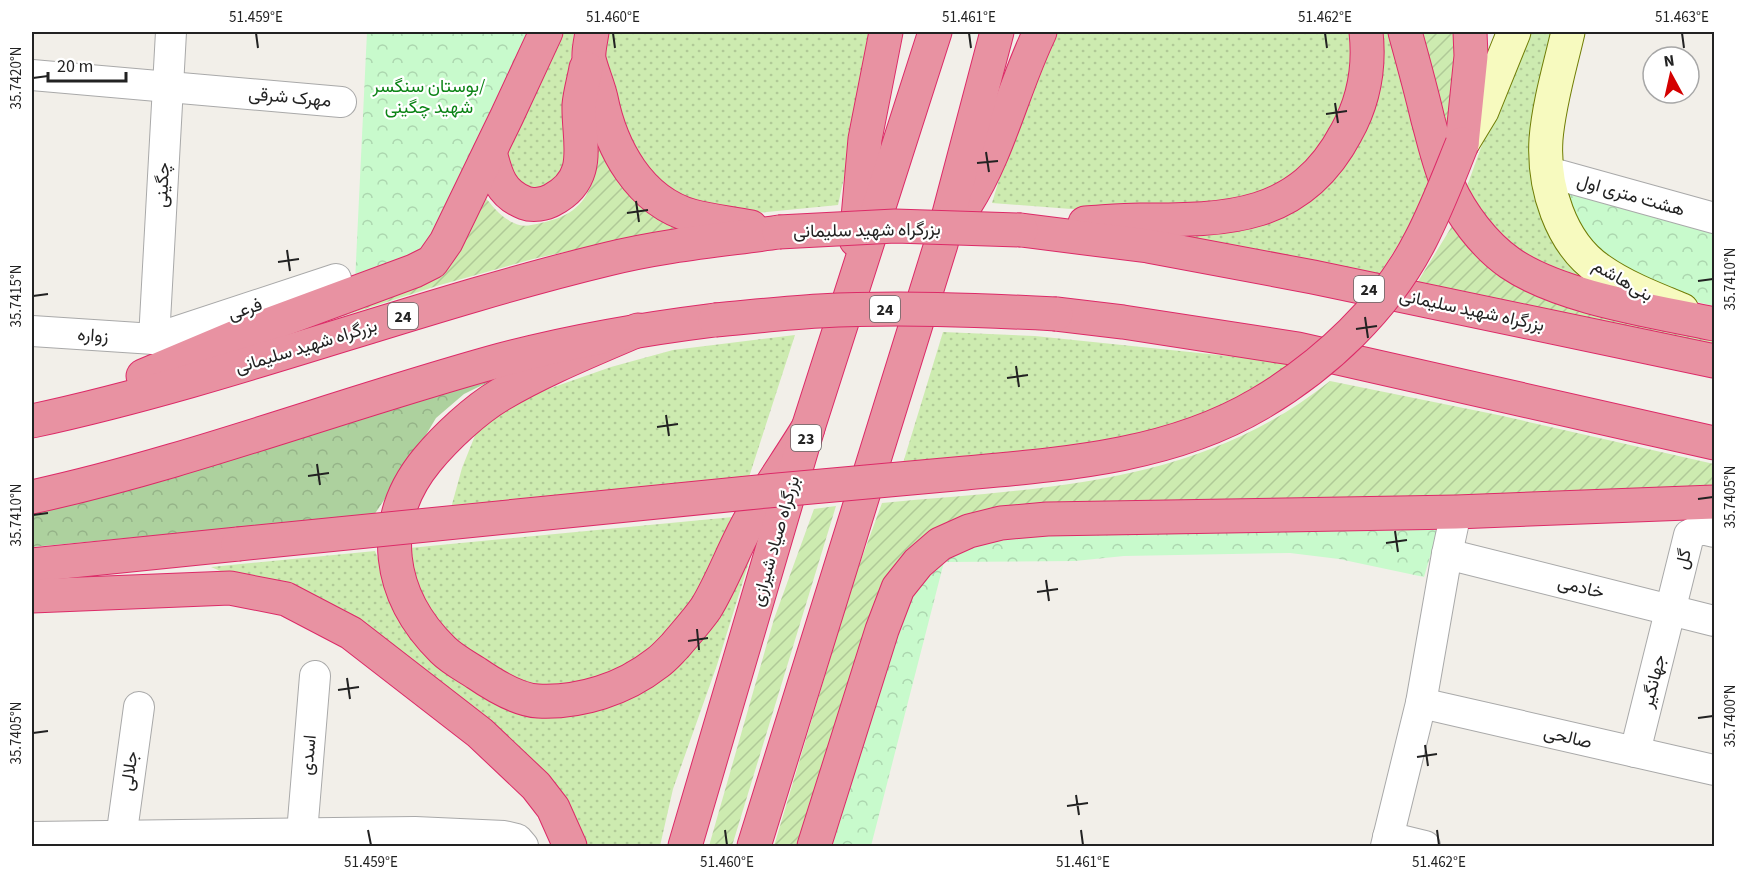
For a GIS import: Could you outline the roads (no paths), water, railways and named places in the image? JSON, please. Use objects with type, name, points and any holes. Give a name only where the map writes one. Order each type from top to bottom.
[{"type":"highway","points":[[36,420],[238,336],[414,271],[432,262],[446,242],[546,32]]},
{"type":"highway","points":[[853,287],[864,139],[886,32]]},
{"type":"highway","name":"بزرگراه صیاد شیرازی","points":[[686,846],[808,428],[934,32]]},
{"type":"highway","points":[[754,846],[941,244],[997,32]]},
{"type":"highway","points":[[941,244],[975,190],[1040,32]]},
{"type":"highway","points":[[1021,230],[1082,223],[1210,219],[1275,204],[1311,180],[1326,165],[1354,119],[1368,71],[1366,32]]},
{"type":"highway","points":[[1405,32],[1448,186],[1464,213],[1498,254],[1521,270],[1585,294],[1714,324]]},
{"type":"highway","points":[[32,565],[661,501],[1028,468],[1127,454],[1219,426],[1260,404],[1304,374],[1371,313],[1397,280],[1420,242],[1462,144],[1471,56],[1470,32]]},
{"type":"highway","points":[[490,152],[500,185],[512,197],[528,204],[548,202],[560,196],[570,187],[582,163],[579,103],[590,45]]},
{"type":"highway","points":[[590,45],[613,138],[633,175],[646,190],[669,206],[691,216],[779,232]]},
{"type":"highway","name":"بزرگراه شهید سلیمانی","points":[[36,420],[157,391],[429,309],[610,258],[779,232],[895,226],[1021,230],[1148,246],[1301,274],[1714,361]]},
{"type":"highway","name":"24","points":[[32,497],[113,478],[504,359],[638,330],[715,320],[818,311],[907,308],[1056,314],[1298,349],[1714,443]]},
{"type":"highway","points":[[638,330],[540,374],[499,396],[457,429],[426,462],[406,495],[396,521],[393,549],[406,598],[422,624],[444,651],[497,687],[536,701],[568,699],[603,692],[635,679],[660,662],[705,609],[750,521],[808,428]]},
{"type":"highway","points":[[814,846],[882,630],[898,588],[918,562],[940,544],[969,531],[1047,519],[1456,512],[1714,502]]},
{"type":"highway","points":[[32,596],[230,588],[286,599],[351,633],[480,733],[536,786],[553,808],[570,846]]},
{"type":"main road","points":[[1462,144],[1482,111],[1514,32]]},
{"type":"main road","name":"بنی‌هاشم","points":[[1568,32],[1550,110],[1546,142],[1548,172],[1554,203],[1566,233],[1586,259],[1600,271],[1658,300],[1714,324]]},
{"type":"street","name":"چگینی","points":[[154,339],[171,32]]},
{"type":"street","points":[[32,75],[168,86]]},
{"type":"street","name":"مهرک شرقی","points":[[168,86],[341,102]]},
{"type":"street","name":"هشت متری اول","points":[[1548,172],[1714,218]]},
{"type":"street","name":"فرعی","points":[[154,339],[336,279]]},
{"type":"street","name":"زواره","points":[[32,331],[154,339]]},
{"type":"street","points":[[1425,846],[1387,842],[1421,703],[1456,512]]},
{"type":"street","name":"گل","points":[[1670,610],[1689,535],[1701,529],[1714,532]]},
{"type":"street","name":"خادمی","points":[[1447,554],[1714,621]]},
{"type":"street","name":"جهانگیر","points":[[1635,752],[1670,610]]},
{"type":"street","name":"اسدی","points":[[302,833],[315,676]]},
{"type":"street","name":"صالحی","points":[[1421,703],[1714,770]]},
{"type":"street","name":"جلالی","points":[[120,841],[139,707]]},
{"type":"street","points":[[32,837],[120,841],[302,833],[514,841]]},
{"type":"park label","name":"بوستان سنگسر/ شهید چگینی","points":[[429,96]]}]
